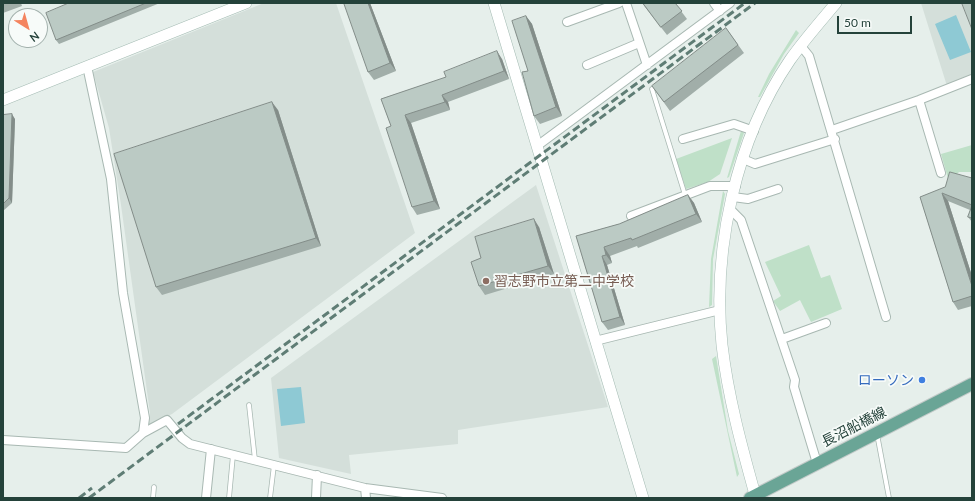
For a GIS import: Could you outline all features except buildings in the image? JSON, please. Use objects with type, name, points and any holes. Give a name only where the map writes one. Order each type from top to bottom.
[{"type":"main road","name":"長沼船橋線","points":[[754,497],[816,463],[972,384]]},
{"type":"street","points":[[3,100],[246,3]]},
{"type":"street","points":[[494,3],[643,498]]},
{"type":"street","points":[[567,22],[619,3]]},
{"type":"street","points":[[626,3],[647,65]]},
{"type":"street","points":[[714,3],[720,10]]},
{"type":"street","points":[[537,146],[730,3]]},
{"type":"street","points":[[754,497],[727,375],[720,310],[721,261],[730,208],[743,159],[754,131],[778,80],[801,46],[836,3]]},
{"type":"street","points":[[587,65],[639,42]]},
{"type":"street","points":[[801,46],[809,56],[835,139],[886,317]]},
{"type":"street","points":[[87,66],[111,179],[123,293],[145,418],[143,433]]},
{"type":"street","points":[[832,130],[919,100],[972,79]]},
{"type":"street","points":[[919,100],[941,173]]},
{"type":"street","points":[[683,139],[734,124],[754,131]]},
{"type":"street","points":[[743,159],[755,164],[835,139]]},
{"type":"street","points":[[631,216],[710,186],[736,186]]},
{"type":"street","points":[[733,197],[748,199],[778,189]]},
{"type":"street","points":[[730,208],[740,220],[782,339],[816,463]]},
{"type":"street","points":[[595,341],[720,310]]},
{"type":"street","points":[[782,339],[826,323]]},
{"type":"street","points":[[3,440],[126,448],[143,433],[167,420],[182,438],[190,444],[365,488],[442,498]]},
{"type":"street","points":[[206,498],[211,449]]},
{"type":"street","points":[[316,498],[318,476]]},
{"type":"street","points":[[365,488],[366,498]]},
{"type":"lane","points":[[652,89],[685,195]]},
{"type":"lane","points":[[249,405],[255,460]]},
{"type":"lane","points":[[877,432],[889,498]]},
{"type":"lane","points":[[229,498],[233,454]]},
{"type":"lane","points":[[270,498],[274,464]]},
{"type":"lane","points":[[153,498],[154,487]]},
{"type":"shaded area","points":[[264,3],[336,3],[415,233],[172,414],[149,425],[150,413],[109,128],[93,72]]},
{"type":"shaded area","points":[[921,3],[972,3],[972,75],[947,86]]},
{"type":"shaded area","name":"習志野市立第二中学校","points":[[536,185],[608,407],[458,430],[458,444],[349,455],[351,474],[279,458],[271,378]]},
{"type":"green space","points":[[796,30],[799,33],[784,54],[760,97],[758,97],[769,74]]},
{"type":"green space","points":[[741,131],[744,133],[729,177],[727,178]]},
{"type":"green space","points":[[732,138],[720,174],[708,182],[686,189],[676,159]]},
{"type":"green space","points":[[972,145],[972,172],[959,172],[949,182],[941,154]]},
{"type":"green space","points":[[723,191],[725,194],[713,259],[712,305],[709,307],[711,259]]},
{"type":"green space","points":[[809,245],[821,278],[830,275],[842,309],[811,322],[800,300],[780,311],[773,301],[781,296],[765,262]]},
{"type":"green space","points":[[716,356],[728,431],[739,474],[737,477],[712,359]]},
{"type":"water","points":[[956,15],[971,52],[950,60],[935,24]]},
{"type":"water","points":[[301,387],[305,423],[281,426],[277,389]]},
{"type":"railway","points":[[178,424],[745,3]]},
{"type":"railway","points":[[89,498],[755,3]]},
{"type":"railway","points":[[79,498],[92,488]]},
{"type":"place","name":"習志野市立第二中学校","points":[[486,281]]},
{"type":"place","name":"ローソン","points":[[922,380]]}]
